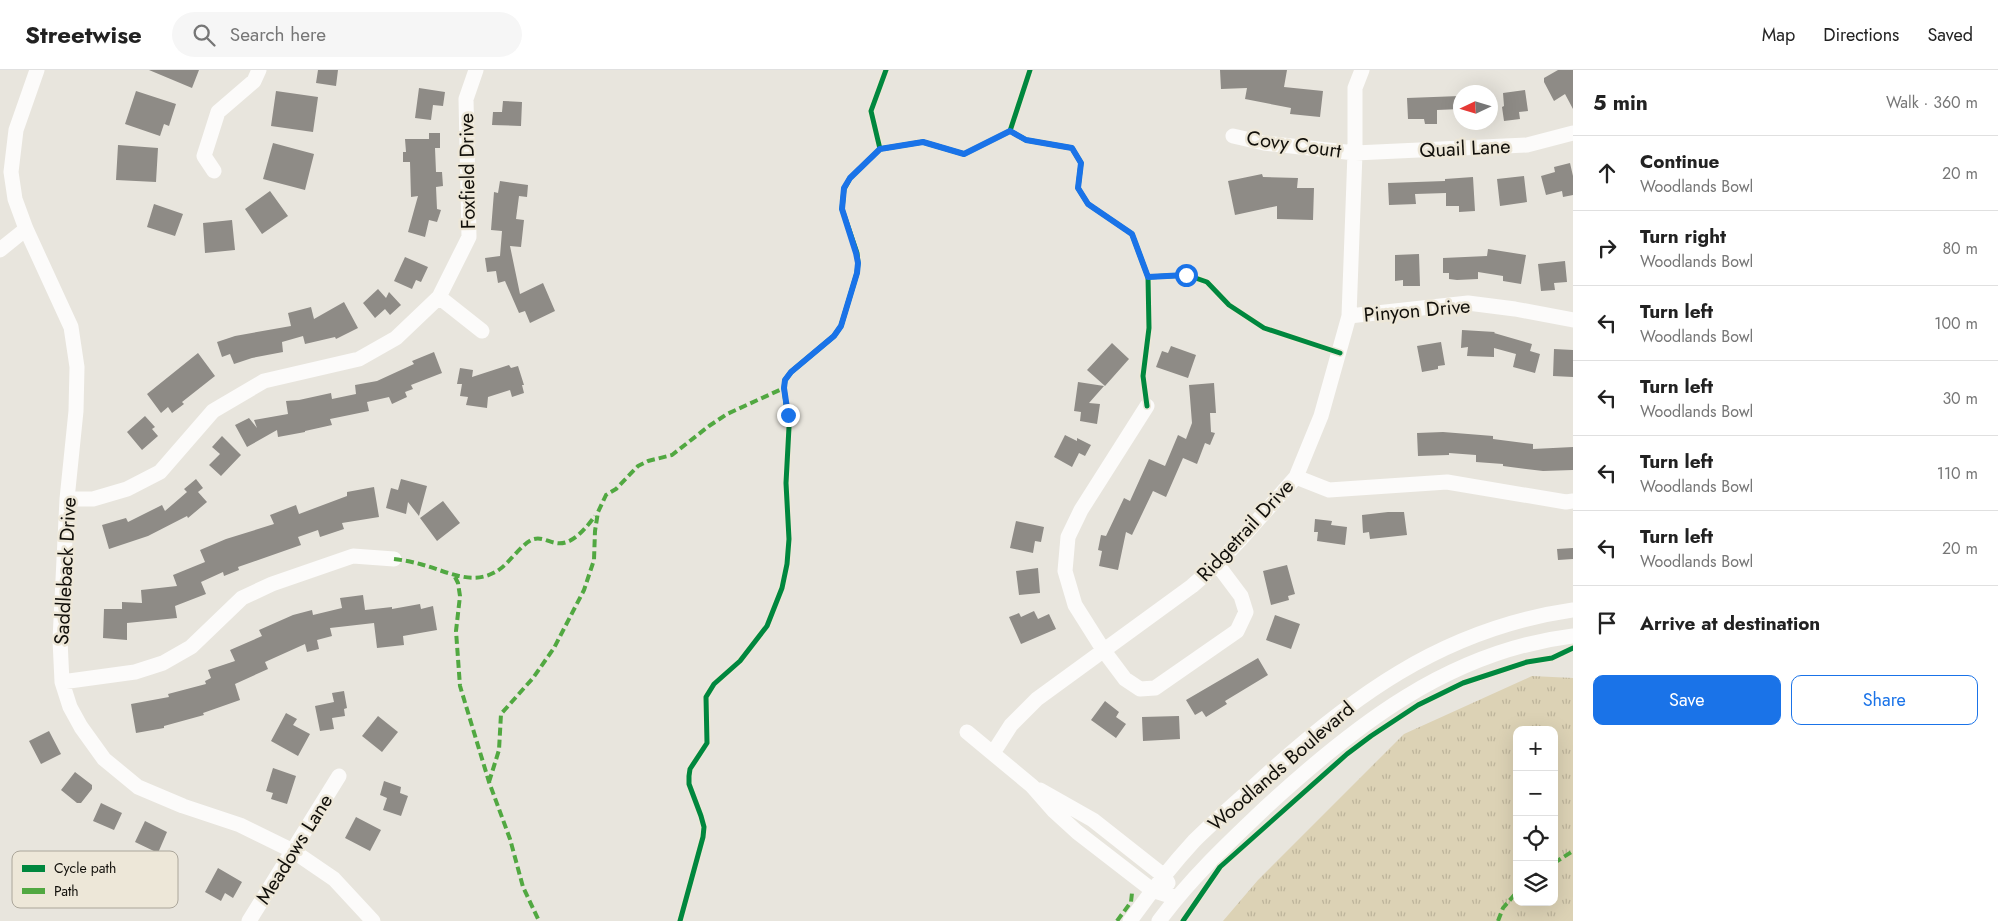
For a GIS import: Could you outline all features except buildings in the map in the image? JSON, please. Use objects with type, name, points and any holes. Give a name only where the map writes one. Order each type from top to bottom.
[{"type":"street","name":"Saddleback Drive","points":[[37,70],[16,130],[11,172],[15,199],[26,229],[71,327],[77,366],[76,411],[68,499],[60,640],[62,682],[70,707],[80,727],[104,759],[138,787],[183,806],[240,825],[293,851],[334,880],[374,921]]},
{"type":"street","points":[[214,172],[204,156],[218,112],[254,81],[259,70]]},
{"type":"street","name":"Foxfield Drive","points":[[68,499],[93,499],[127,489],[160,472],[214,411],[264,381],[359,359],[396,338],[439,297],[469,237],[466,99],[476,70]]},
{"type":"street","name":"Ridgetrail Drive","points":[[993,753],[1011,725],[1037,699],[1192,586],[1217,564],[1296,477],[1321,416],[1349,316],[1355,153],[1355,88],[1362,70]]},
{"type":"street","name":"Quail Lane","points":[[1355,153],[1527,145],[1573,133]]},
{"type":"street","name":"Covy Court","points":[[1233,136],[1264,143],[1355,153]]},
{"type":"street","points":[[0,250],[26,229]]},
{"type":"street","points":[[439,297],[482,331]]},
{"type":"street","name":"Pinyon Drive","points":[[1349,316],[1468,303],[1515,309],[1573,320]]},
{"type":"street","points":[[1147,406],[1081,510],[1068,538],[1065,571],[1075,605],[1104,651],[1125,679],[1132,685],[1147,690],[1162,684],[1238,631],[1246,612],[1241,596],[1217,564]]},
{"type":"street","points":[[1296,477],[1330,490],[1447,482],[1566,502],[1573,501]]},
{"type":"street","points":[[62,682],[135,672],[163,663],[191,647],[242,598],[272,584],[353,556],[394,559]]},
{"type":"street","name":"Woodlands Boulevard","points":[[1130,921],[1152,890],[1196,840],[1325,723],[1383,682],[1422,659],[1467,639],[1537,616],[1573,610]]},
{"type":"street","name":"Woodlands Boulevard","points":[[1159,921],[1176,898],[1217,853],[1303,773],[1363,724],[1398,700],[1462,667],[1507,651],[1573,636]]},
{"type":"street","points":[[967,732],[1032,786],[1054,811],[1077,832],[1152,890],[1176,898]]},
{"type":"street","name":"Meadows Lane","points":[[249,921],[339,776]]},
{"type":"street","points":[[1032,786],[1093,820],[1164,876],[1176,898]]},
{"type":"green space","points":[[1532,676],[1573,678],[1573,921],[1223,921],[1258,880],[1404,734]]},
{"type":"marked path","points":[[489,782],[499,750],[501,714],[533,678],[554,648],[584,590],[594,560],[598,512],[606,495],[616,489],[638,466],[648,461],[672,455],[727,414],[784,388]]},
{"type":"marked path","points":[[394,559],[470,578],[490,575],[504,566],[530,541],[540,539],[562,543],[568,542],[583,531],[595,516]]},
{"type":"marked path","points":[[455,577],[460,596],[456,631],[460,686],[489,782],[510,839],[523,887],[539,921]]},
{"type":"marked path","points":[[1557,861],[1573,851]]},
{"type":"marked path","points":[[1117,921],[1131,902],[1132,893]]},
{"type":"marked path","points":[[1498,921],[1503,908],[1513,897]]},
{"type":"cycle path","points":[[880,149],[871,111],[886,70]]},
{"type":"cycle path","points":[[680,921],[703,837],[704,827],[689,784],[689,776],[690,769],[707,743],[706,697],[714,684],[740,661],[767,626],[782,588],[787,564],[789,539],[786,483],[789,427],[784,388],[785,380],[791,372],[834,336],[841,326],[857,273],[857,253],[842,209],[844,189],[850,178],[880,149],[923,142],[964,154],[1010,131],[1030,70]]},
{"type":"cycle path","points":[[1010,131],[1026,140],[1072,148],[1081,163],[1078,188],[1088,204],[1132,234],[1148,277],[1187,275],[1207,282],[1229,305],[1264,328],[1340,353]]},
{"type":"cycle path","points":[[1147,406],[1143,376],[1149,328],[1148,277]]},
{"type":"cycle path","points":[[1183,921],[1220,867],[1347,754],[1371,736],[1418,705],[1463,683],[1527,662],[1552,658],[1573,648]]},
{"type":"route","points":[[788,415],[784,388],[785,380],[791,372],[834,336],[845,316],[858,263],[842,209],[844,188],[850,178],[880,149],[923,142],[964,154],[1010,131],[1026,140],[1072,148],[1081,163],[1078,188],[1088,204],[1132,234],[1148,277],[1186,275]]}]
